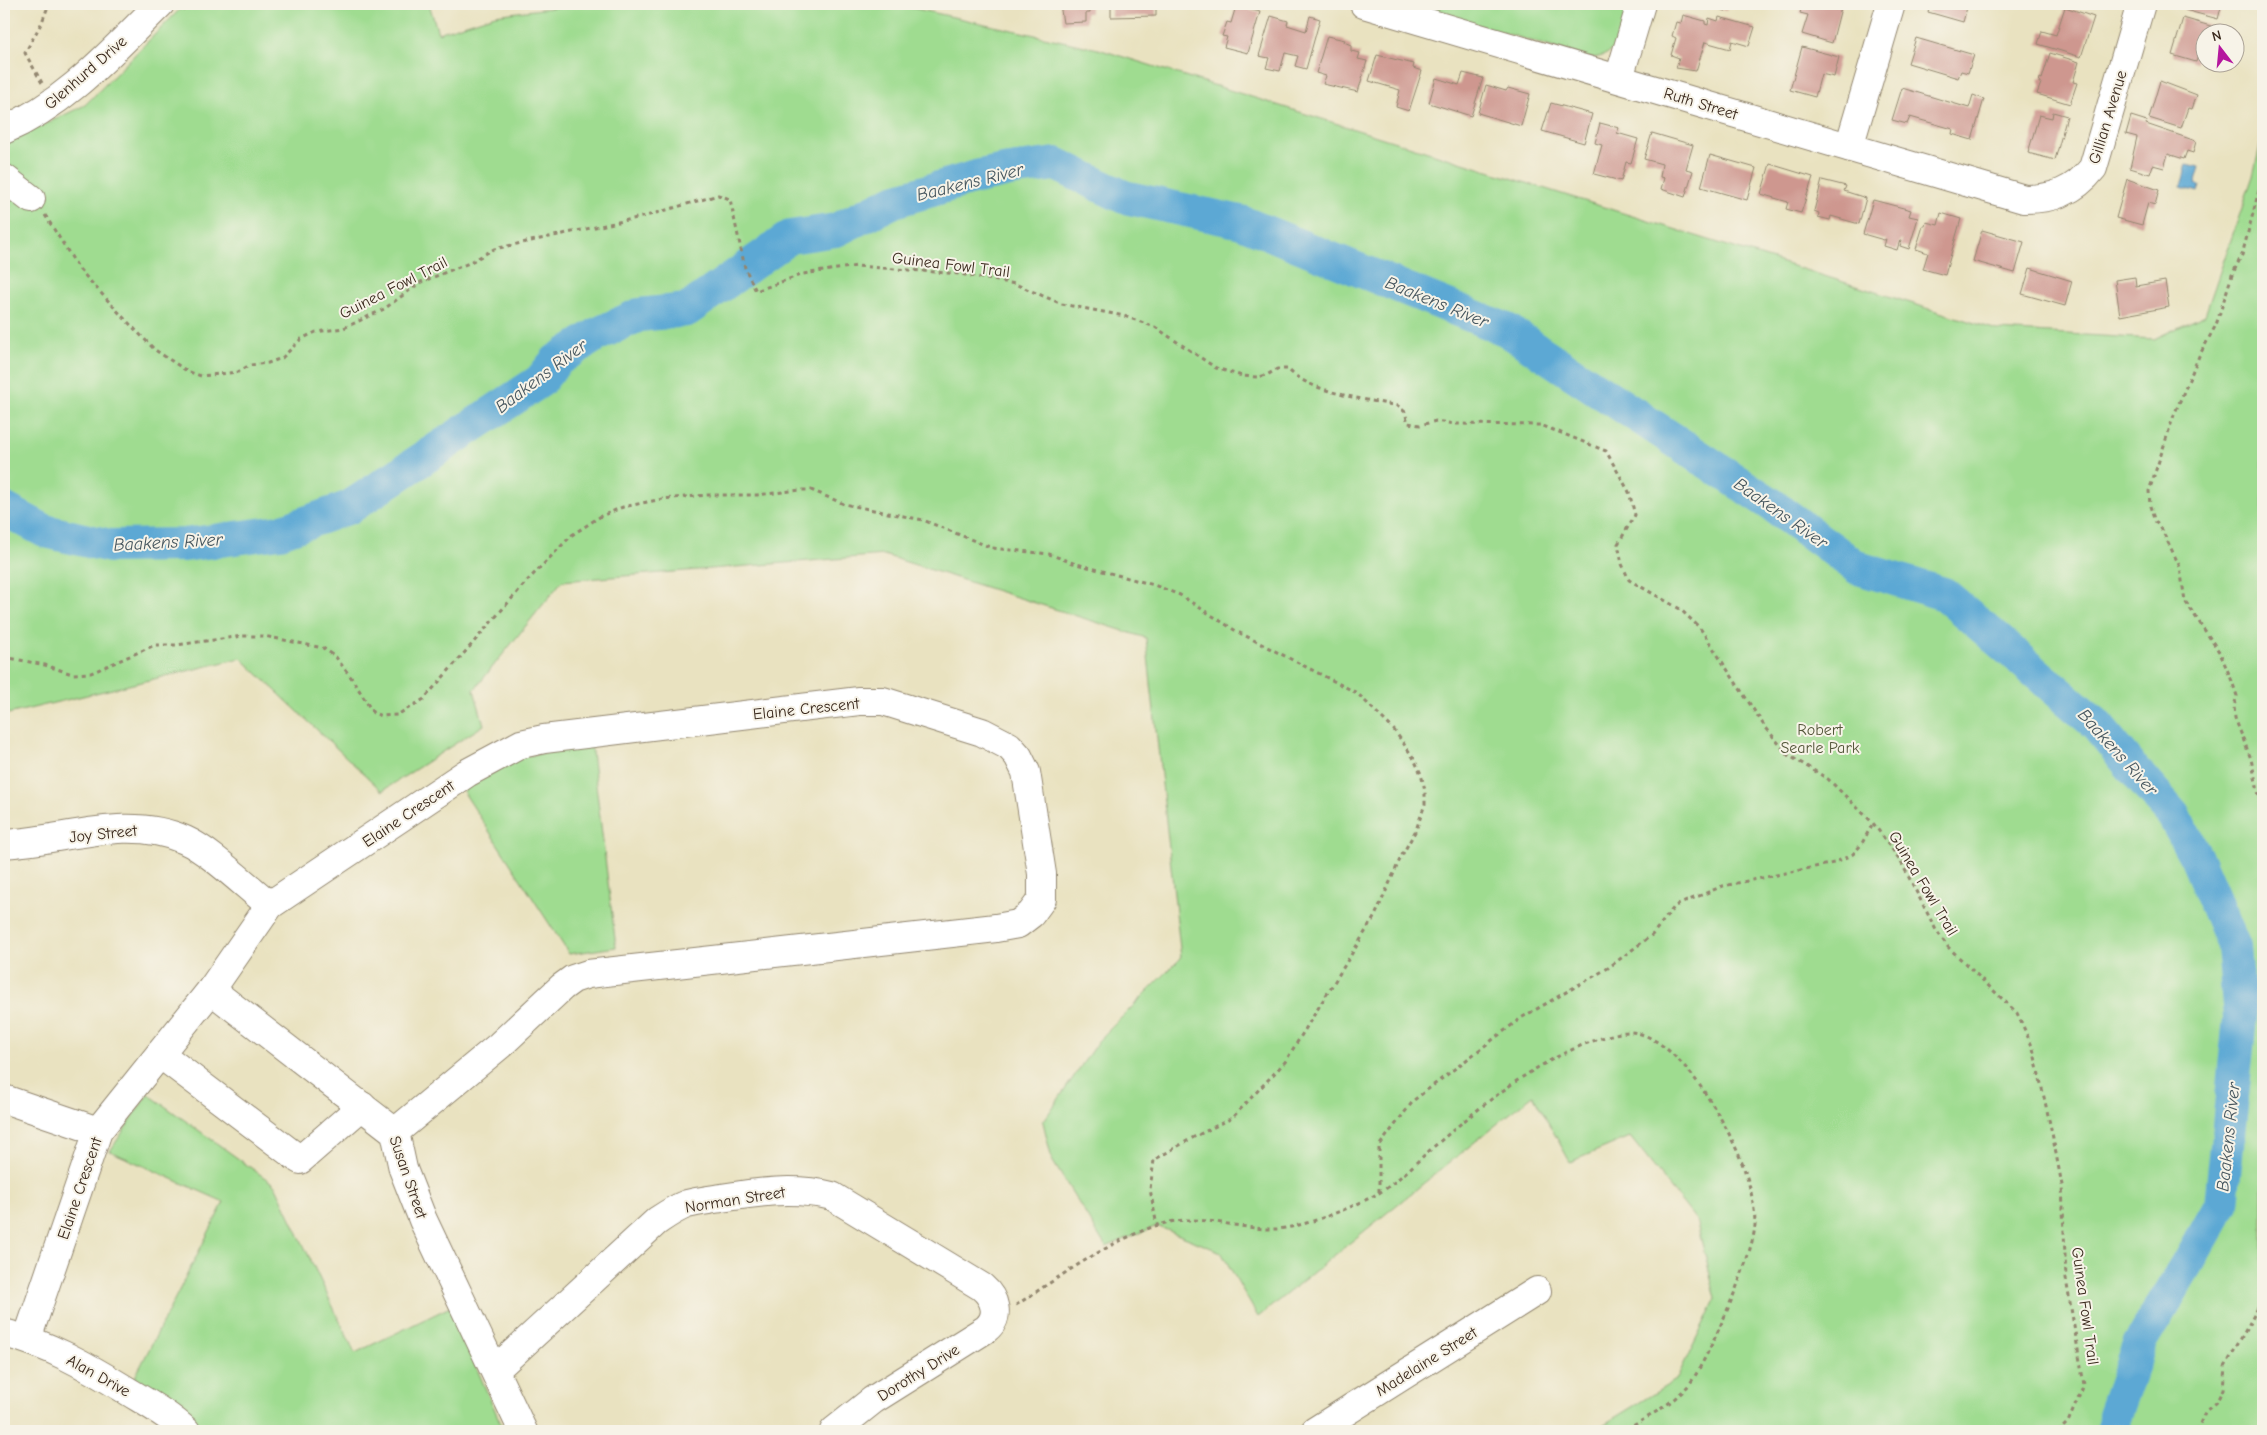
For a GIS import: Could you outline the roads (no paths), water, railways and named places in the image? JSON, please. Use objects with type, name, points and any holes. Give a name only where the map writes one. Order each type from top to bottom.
[{"type":"street","name":"Glenhurd Drive","points":[[4,130],[43,110],[85,77],[160,4]]},
{"type":"street","name":"Ruth Street","points":[[1364,4],[2024,199],[2039,199]]},
{"type":"street","points":[[1619,78],[1641,4]]},
{"type":"street","points":[[1850,147],[1892,4]]},
{"type":"street","name":"Gillian Avenue","points":[[2039,199],[2058,196],[2072,189],[2084,179],[2092,168],[2141,4]]},
{"type":"street","points":[[4,178],[31,199]]},
{"type":"street","name":"Elaine Crescent","points":[[16,1336],[98,1131],[211,990],[270,905],[467,773],[515,747],[544,739],[859,701],[883,700],[982,732],[1009,746],[1018,756],[1026,772],[1042,874],[1042,899],[1031,914],[1018,924],[588,974],[574,979],[562,987],[500,1045],[395,1132]]},
{"type":"street","name":"Joy Street","points":[[4,844],[30,843],[122,828],[149,829],[186,840],[270,905]]},
{"type":"street","name":"Susan Street","points":[[211,990],[395,1132],[403,1169],[423,1220],[523,1431]]},
{"type":"street","points":[[160,1054],[300,1160],[362,1106]]},
{"type":"street","points":[[4,1100],[98,1131]]},
{"type":"street","name":"Norman Street","points":[[495,1370],[657,1221],[686,1204],[742,1194],[790,1189],[832,1196],[982,1287],[993,1300],[995,1315]]},
{"type":"street","name":"Madelaine Street","points":[[1315,1431],[1537,1291]]},
{"type":"street","name":"Dorothy Drive","points":[[834,1431],[874,1400],[976,1336],[992,1324],[995,1315]]},
{"type":"street","name":"Alan Drive","points":[[16,1336],[89,1367],[168,1415],[186,1431]]},
{"type":"water","points":[[2187,164],[2200,167],[2195,184],[2200,186],[2198,192],[2181,187]]},
{"type":"waterway","name":"Baakens River","points":[[4,509],[45,531],[110,546],[184,545],[280,532],[350,507],[540,381],[557,360],[598,334],[639,315],[687,310],[790,237],[836,230],[894,201],[976,177],[1009,170],[1056,164],[1124,197],[1241,222],[1507,330],[1771,504],[1858,568],[1944,594],[2096,724],[2173,815],[2196,857],[2234,947],[2240,1018],[2221,1204],[2139,1344],[2114,1415],[2113,1431]]},
{"type":"park label","name":"Robert Searle Park","points":[[1820,738]]}]
